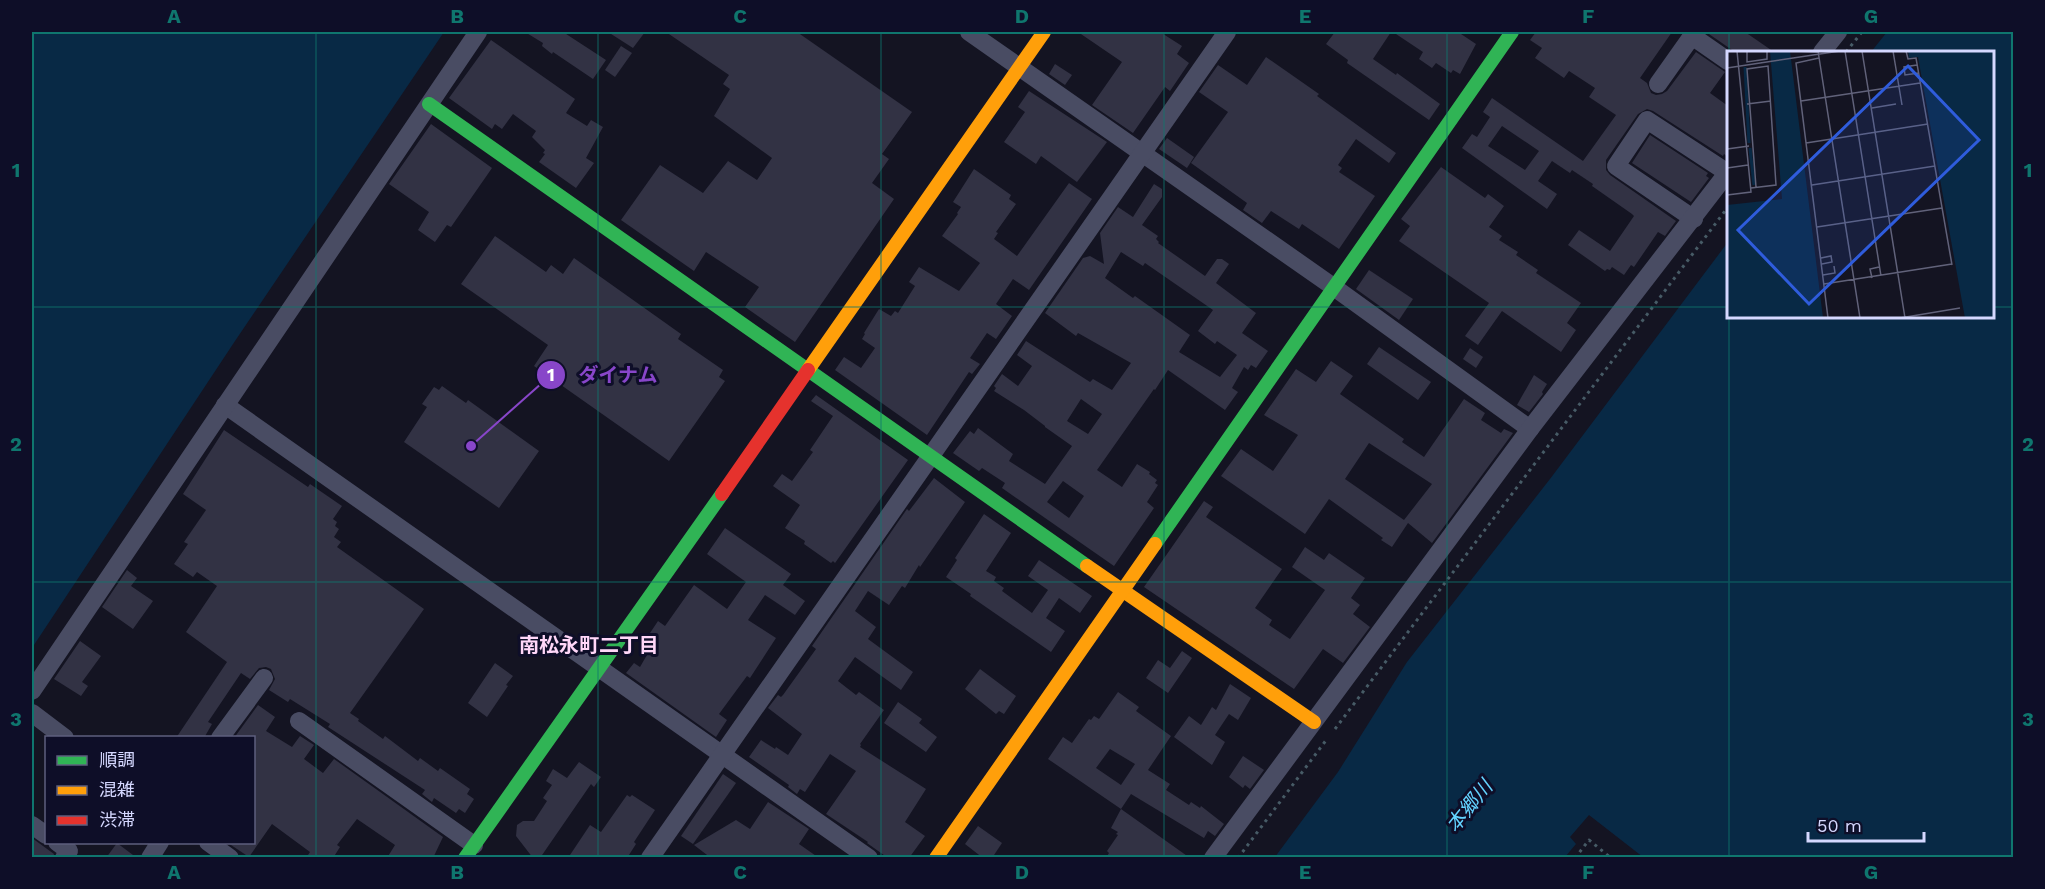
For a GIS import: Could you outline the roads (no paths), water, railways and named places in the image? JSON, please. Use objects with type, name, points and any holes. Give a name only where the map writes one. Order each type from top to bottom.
[{"type":"street","points":[[32,691],[478,32]]},
{"type":"street","points":[[969,32],[1335,288],[1530,429]]},
{"type":"street","points":[[299,722],[470,851],[1044,32]]},
{"type":"street","points":[[650,858],[1227,32]]},
{"type":"street","points":[[936,858],[1512,32]]},
{"type":"street","points":[[1823,51],[1834,33]]},
{"type":"street","points":[[1658,84],[1692,36],[1727,60]]},
{"type":"street","points":[[429,104],[1122,591],[1314,722]]},
{"type":"street","points":[[1694,219],[1616,166],[1647,120],[1727,172]]},
{"type":"street","points":[[1213,858],[1530,429],[1727,174]]},
{"type":"street","points":[[225,405],[869,858]]},
{"type":"street","points":[[221,736],[264,678]]},
{"type":"street","points":[[32,713],[62,736]]},
{"type":"street","points":[[32,825],[45,834]]},
{"type":"street","points":[[58,844],[69,851],[64,858]]},
{"type":"street","points":[[150,858],[159,844]]},
{"type":"street","points":[[209,844],[230,858]]},
{"type":"water","points":[[32,32],[444,32],[235,341],[32,648]]},
{"type":"water","name":"本郷川","points":[[1887,32],[2013,32],[2013,857],[1643,857],[1589,815],[1570,837],[1576,844],[1565,857],[1275,857],[1338,772],[1407,662],[1550,479],[1727,243],[1727,318],[1994,318],[1994,51],[1872,51]]},
{"type":"place","name":"ダイナム","points":[[471,446]]},
{"type":"district","name":"南松永町二丁目","points":[[589,645]]}]
